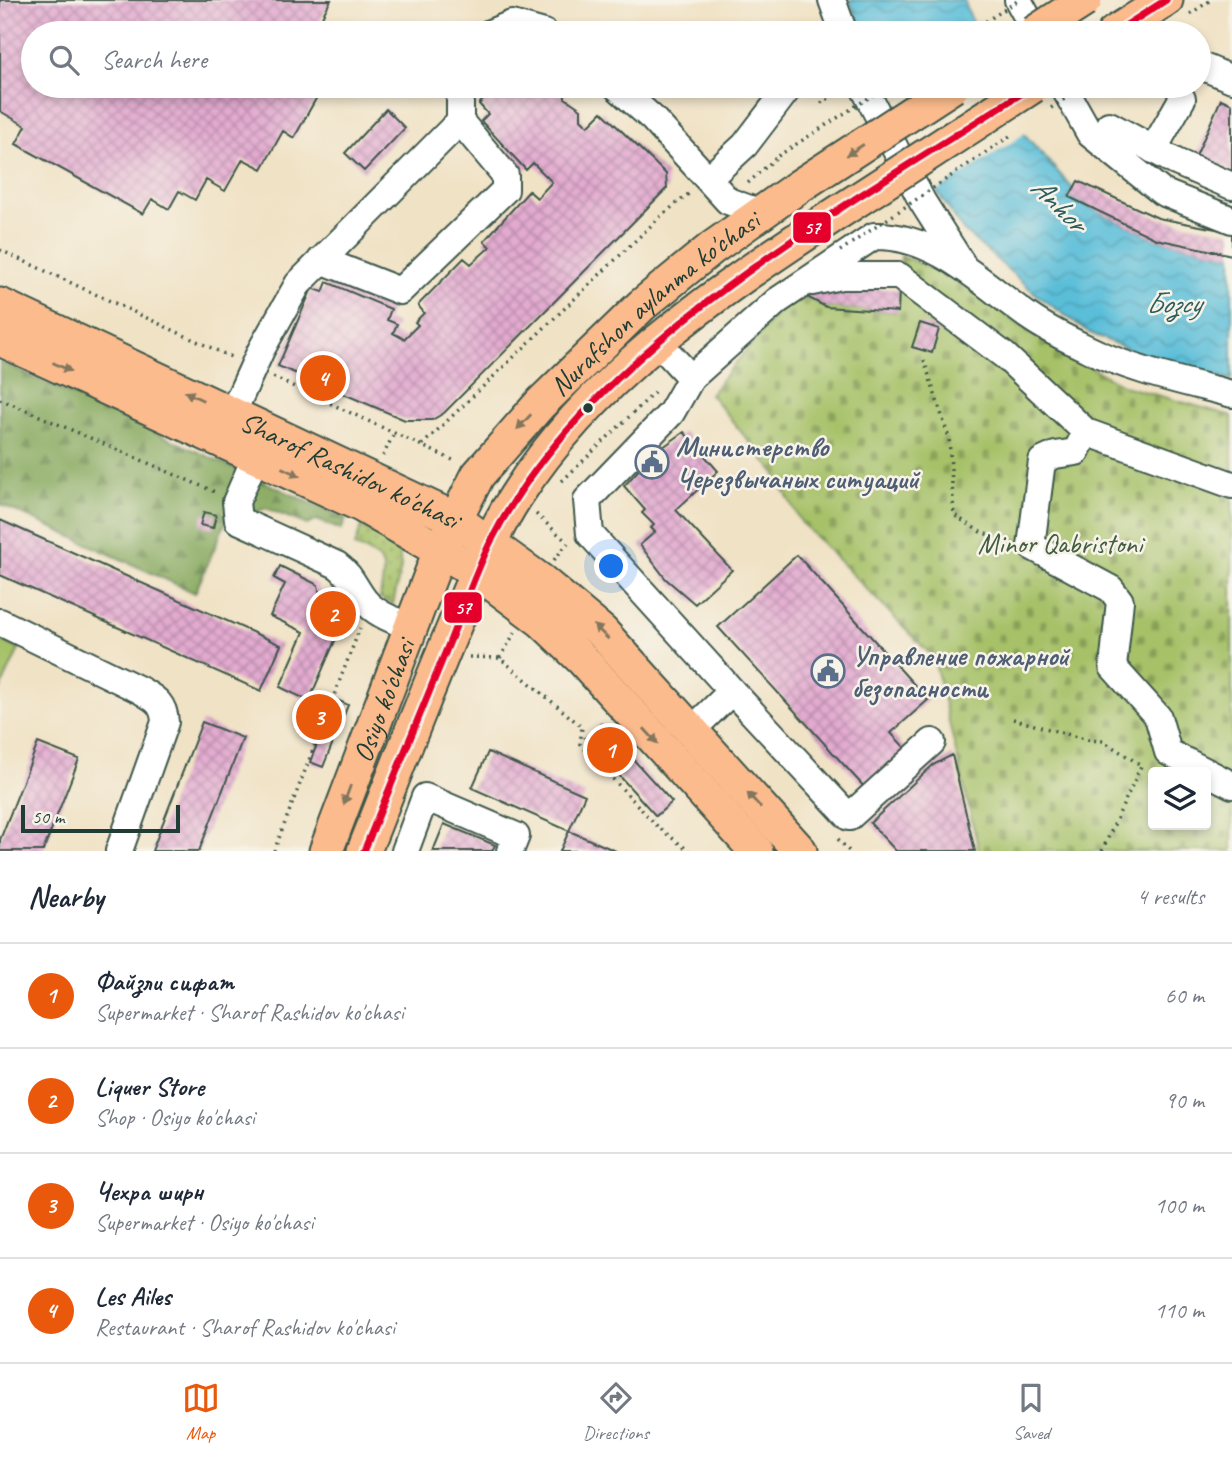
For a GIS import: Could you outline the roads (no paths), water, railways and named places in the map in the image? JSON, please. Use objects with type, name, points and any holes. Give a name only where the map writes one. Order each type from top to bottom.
[{"type":"main road","points":[[1053,21],[1085,0]]},
{"type":"main road","points":[[1133,21],[1166,0]]},
{"type":"main road","name":"Nurafshon aylanma ko'chasi","points":[[448,534],[478,475],[572,372],[657,292],[798,187],[935,98]]},
{"type":"main road","name":"Nurafshon aylanma ko'chasi","points":[[484,557],[514,498],[550,451],[597,398],[657,341],[726,286],[822,223],[1036,101]]},
{"type":"main road","name":"Sharof Rashidov ko'chasi","points":[[0,305],[232,414],[448,534],[602,632],[800,851]]},
{"type":"main road","name":"Sharof Rashidov ko'chasi","points":[[0,339],[361,505],[448,534]]},
{"type":"main road","name":"Osiyo ko'chasi","points":[[326,851],[448,534]]},
{"type":"main road","name":"Sharof Rashidov ko'chasi","points":[[484,557],[542,621],[582,659],[756,851]]},
{"type":"main road","name":"Osiyo ko'chasi","points":[[364,851],[484,557]]},
{"type":"street","points":[[1019,0],[1029,21]]},
{"type":"street","points":[[1045,0],[1054,21]]},
{"type":"street","points":[[1211,70],[1232,79]]},
{"type":"street","points":[[321,260],[400,291],[505,190],[505,175],[460,121],[460,98]]},
{"type":"street","points":[[630,98],[652,118],[729,201],[761,213]]},
{"type":"street","points":[[708,179],[745,145],[781,98]]},
{"type":"street","points":[[869,98],[922,201],[962,264]]},
{"type":"street","points":[[1070,98],[1090,134],[1161,192],[1232,220]]},
{"type":"street","points":[[1153,150],[1182,99]]},
{"type":"street","points":[[232,414],[252,367],[298,285],[460,121]]},
{"type":"street","points":[[1110,125],[1153,150],[1232,186]]},
{"type":"street","points":[[932,742],[849,817],[590,534],[587,500],[671,413],[686,373],[777,301],[874,236],[894,236],[962,264],[1030,317],[1085,348],[1136,369],[1232,394]]},
{"type":"street","points":[[803,284],[841,276],[899,276],[1005,356],[1086,432],[1232,485]]},
{"type":"street","points":[[657,341],[686,373]]},
{"type":"street","points":[[1086,432],[1076,452],[1055,455],[1041,461],[1031,546],[1101,581],[1120,601],[1113,667],[1158,718],[1168,752],[1232,785]]},
{"type":"street","points":[[256,456],[236,502],[238,520],[337,565],[350,574],[369,604],[410,627]]},
{"type":"street","points":[[0,622],[140,690],[159,702],[164,710],[165,722],[119,851]]},
{"type":"street","points":[[691,731],[732,691]]},
{"type":"street","points":[[405,851],[425,797],[516,836],[510,851]]},
{"type":"water","points":[[849,0],[964,0],[972,21],[858,21]]},
{"type":"water","name":"Бозсу","points":[[1018,127],[1073,189],[1069,197],[1156,239],[1232,255],[1232,380],[1147,357],[1090,333],[1037,295],[963,230],[932,184]]},
{"type":"place","name":"Les Ailes","points":[[323,378]]},
{"type":"place","name":"Министерство Черезвычаных ситуаций","points":[[652,462]]},
{"type":"place","name":"Liquer Store","points":[[333,614]]},
{"type":"place","name":"Управление пожарной безопасности","points":[[828,671]]},
{"type":"place","name":"Чехра ширн","points":[[319,717]]},
{"type":"place","name":"Файзли сифат","points":[[610,750]]},
{"type":"water label","name":"Anhor","points":[[1059,204]]},
{"type":"park label","name":"Minor Qabristoni","points":[[1060,543]]}]
